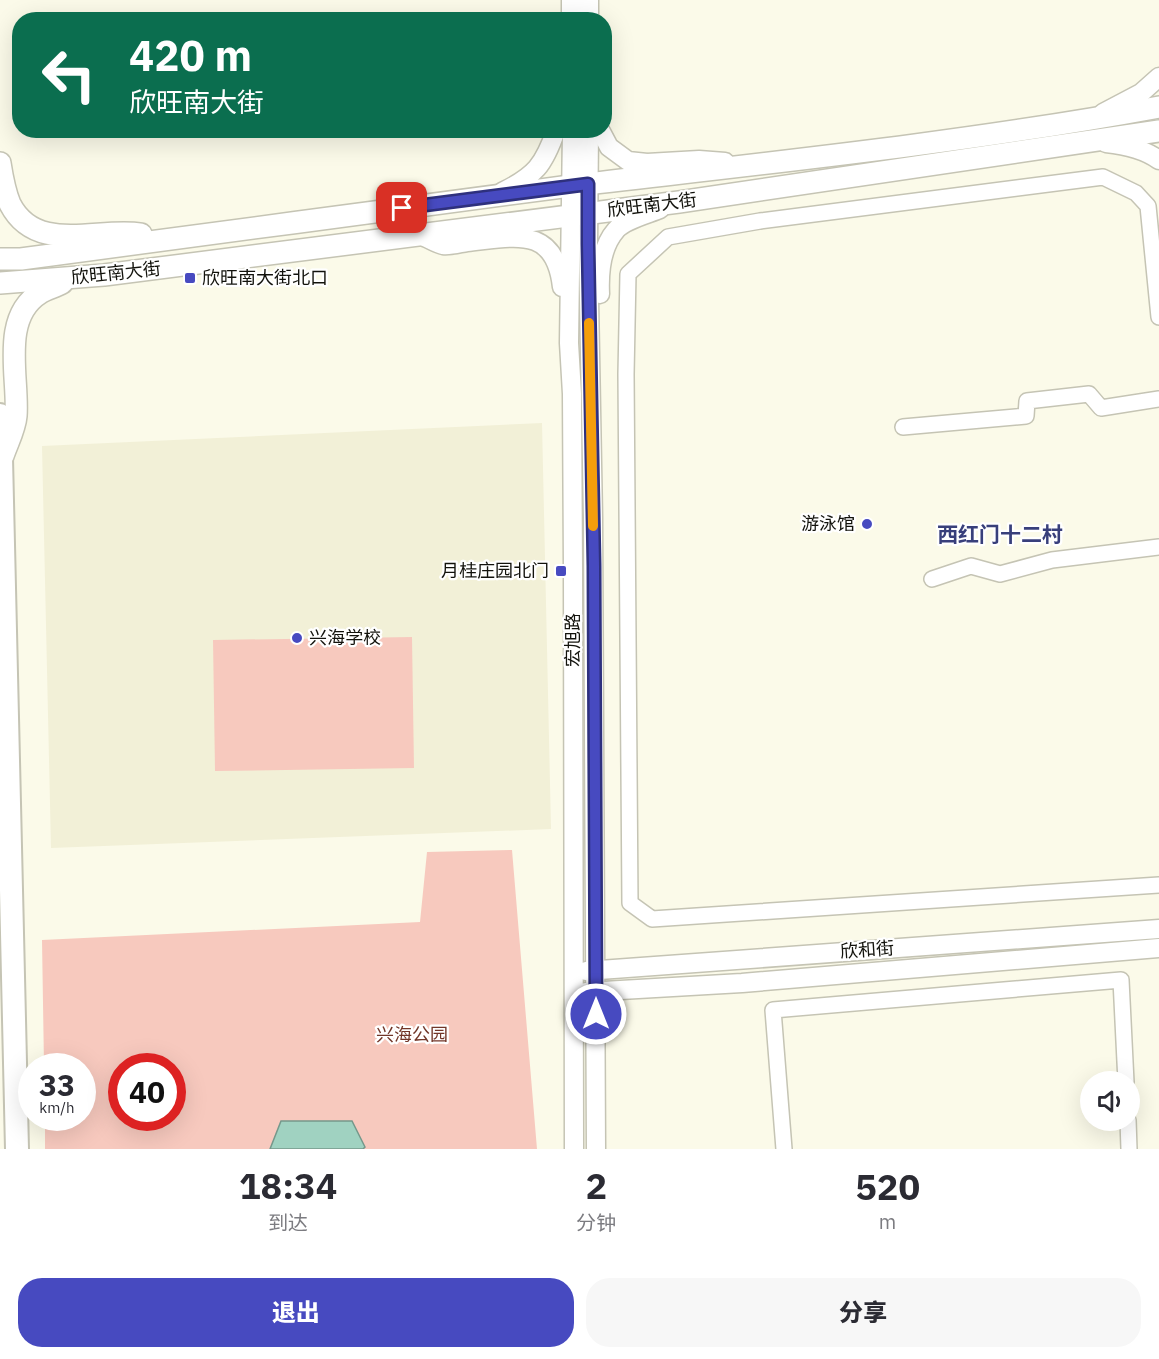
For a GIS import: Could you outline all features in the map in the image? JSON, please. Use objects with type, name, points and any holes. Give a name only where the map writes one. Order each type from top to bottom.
[{"type":"main road","name":"欣旺南大街","points":[[0,259],[21,259],[174,240],[494,196],[754,165],[1091,120],[1159,107]]},
{"type":"main road","name":"欣旺南大街","points":[[0,284],[104,275],[422,236],[679,202],[1159,131]]},
{"type":"main road","points":[[0,163],[10,204],[34,230],[60,236],[126,231],[174,240]]},
{"type":"main road","points":[[1,462],[16,418],[14,341],[17,325],[25,310],[39,293],[63,283],[104,275]]},
{"type":"main road","points":[[0,415],[7,1021],[17,1149]]},
{"type":"street","points":[[1091,120],[1141,93],[1159,77]]},
{"type":"street","points":[[494,196],[524,181],[538,168],[553,138]]},
{"type":"street","name":"宏旭路","points":[[573,138],[580,185],[590,370],[596,1149]]},
{"type":"street","name":"宏旭路","points":[[580,185],[588,138]]},
{"type":"street","points":[[604,138],[609,147],[628,161],[647,163],[699,160],[754,165]]},
{"type":"street","points":[[1093,141],[1124,145],[1152,155],[1159,160]]},
{"type":"street","points":[[1159,316],[1148,206],[1136,193],[1103,177],[760,221],[668,237],[628,274],[626,374],[630,903],[652,919],[1159,885]]},
{"type":"street","points":[[590,370],[601,321],[600,278],[604,253],[616,229],[635,218],[679,202]]},
{"type":"street","name":"宏旭路","points":[[574,1149],[572,418],[569,343],[580,215]]},
{"type":"street","points":[[422,236],[443,245],[514,237],[532,240],[547,246],[560,270],[569,343]]},
{"type":"street","points":[[903,427],[1026,416],[1027,400],[1089,394],[1101,408],[1159,399]]},
{"type":"street","points":[[932,579],[971,566],[1000,574],[1052,560],[1159,547]]},
{"type":"street","name":"欣和街","points":[[574,972],[1159,929]]},
{"type":"street","points":[[1042,958],[1075,948],[1079,943],[1075,938],[1066,936]]},
{"type":"street","name":"欣和街","points":[[574,992],[742,983],[1159,948]]},
{"type":"street","points":[[742,960],[733,973],[742,983]]},
{"type":"street","points":[[784,1149],[773,1010],[1121,980],[1125,1071]]},
{"type":"street","points":[[1128,1131],[1129,1149]]},
{"type":"shaded area","name":"兴海学校","points":[[542,423],[551,829],[51,848],[42,446]]},
{"type":"green space","points":[[412,637],[414,768],[215,771],[213,640]]},
{"type":"green space","name":"兴海公园","points":[[512,850],[537,1149],[45,1149],[45,1131],[96,1131],[96,1053],[44,1053],[42,940],[420,922],[427,852]]},
{"type":"water","points":[[281,1121],[352,1121],[365,1147],[363,1149],[270,1149]]},
{"type":"slow traffic","points":[[589,323],[593,526]]},
{"type":"place","name":"欣旺南大街北口","points":[[190,278]]},
{"type":"place","name":"游泳馆","points":[[867,524]]},
{"type":"place","name":"月桂庄园北门","points":[[561,571]]},
{"type":"place","name":"兴海学校","points":[[297,638]]},
{"type":"district","name":"西红门十二村","points":[[1000,535]]},
{"type":"route","points":[[402,208],[588,184],[594,566],[596,1014]]}]
